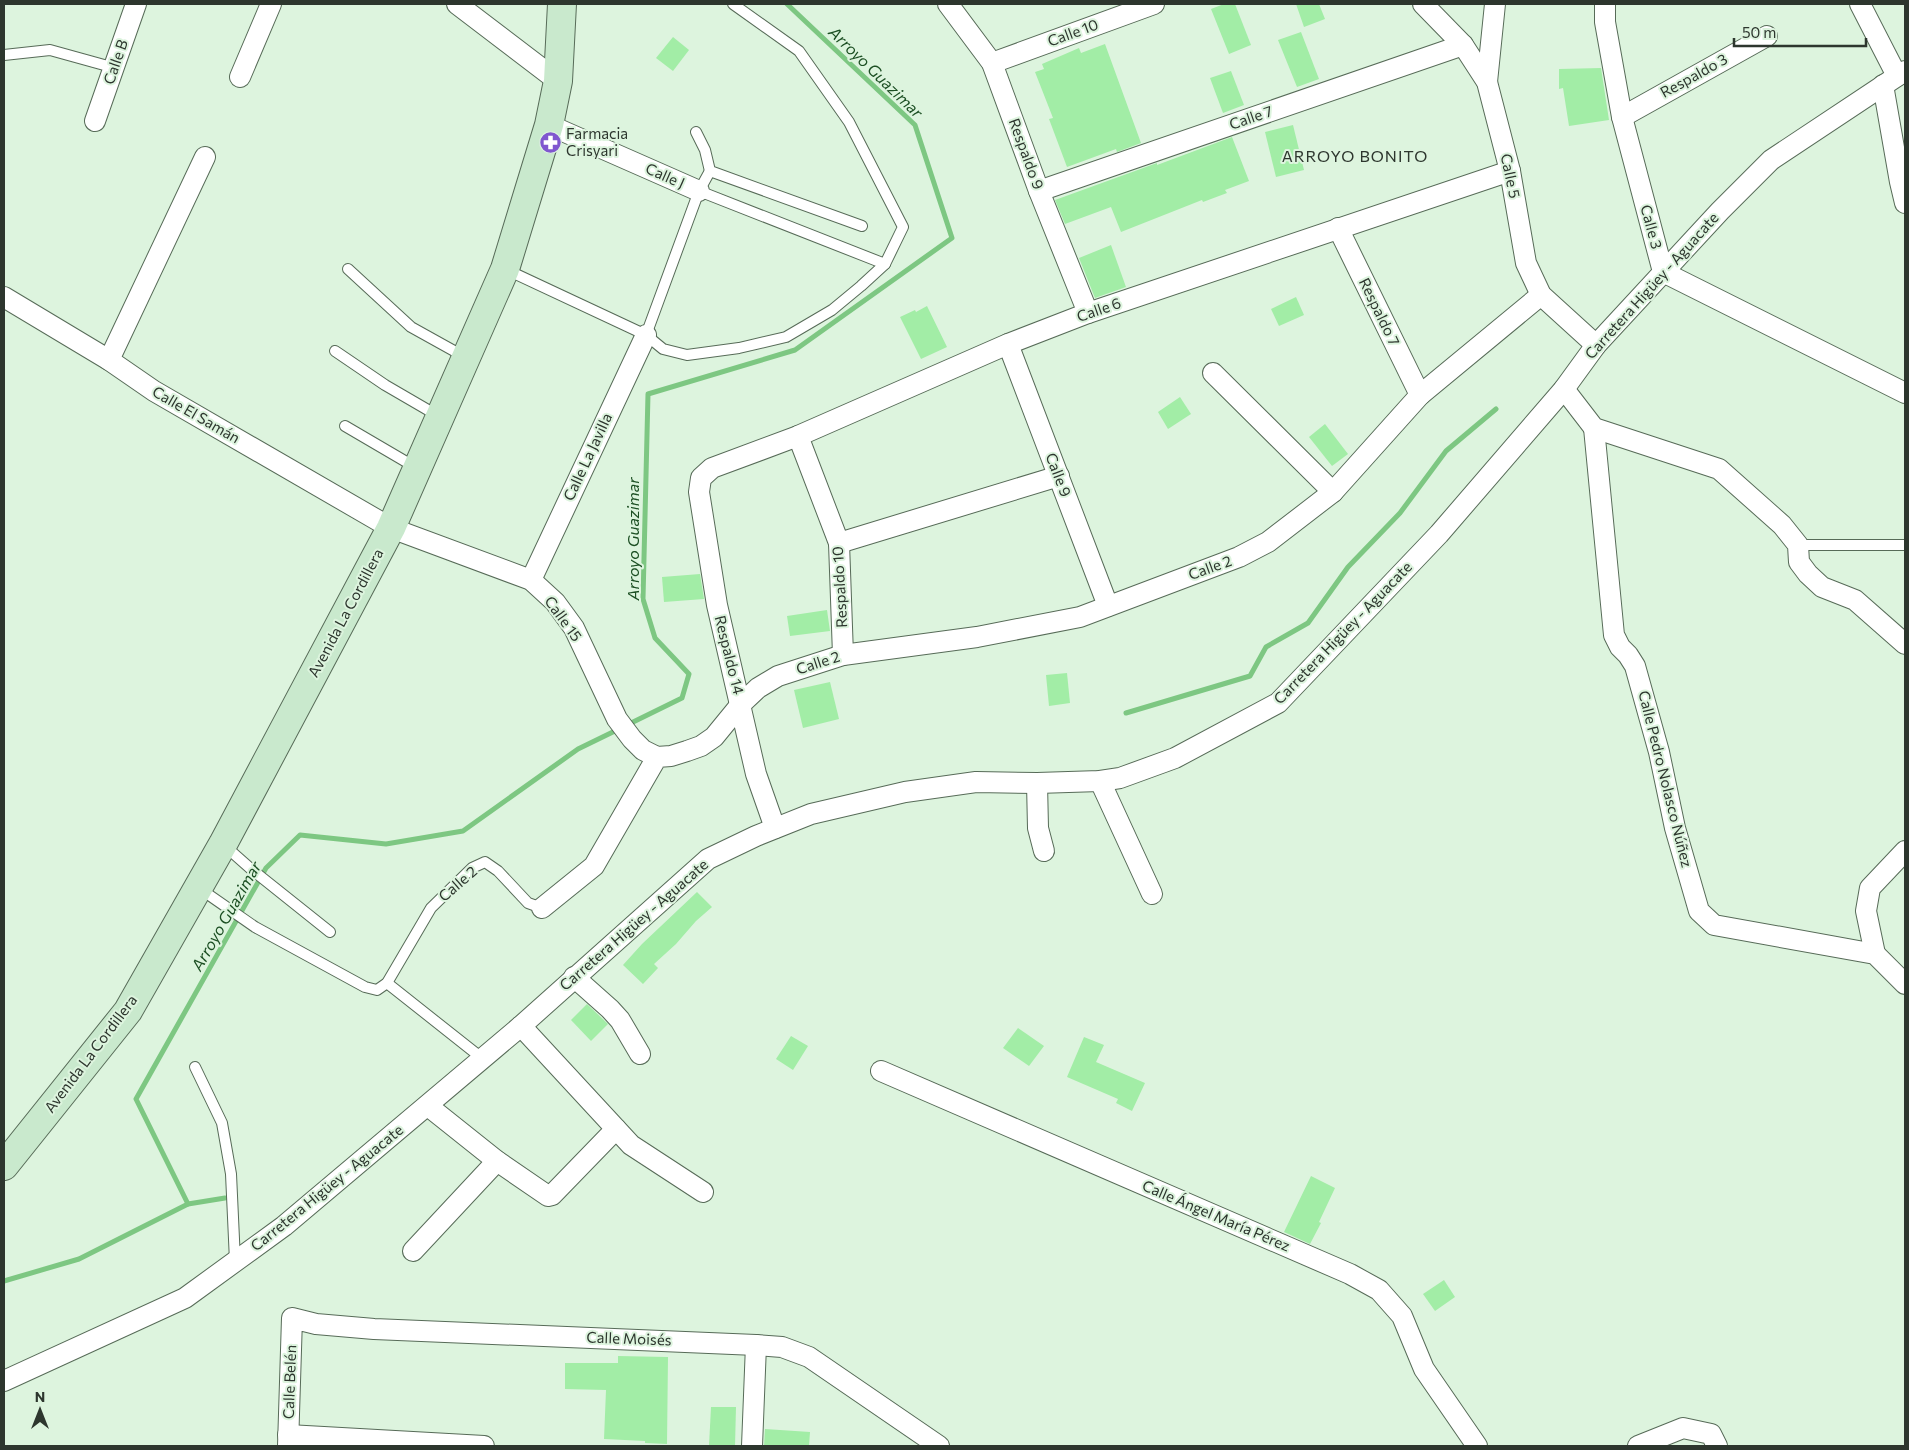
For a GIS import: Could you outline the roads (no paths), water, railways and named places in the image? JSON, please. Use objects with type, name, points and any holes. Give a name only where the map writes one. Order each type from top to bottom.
[{"type":"main road","name":"Avenida La Cordillera","points":[[4,1166],[128,1011],[222,844],[391,528],[505,269],[549,125],[558,81],[562,4]]},
{"type":"street","name":"Calle B","points":[[95,121],[136,4]]},
{"type":"street","points":[[240,77],[271,4]]},
{"type":"street","points":[[457,4],[558,81]]},
{"type":"street","name":"Respaldo 9","points":[[948,4],[992,63],[1039,191],[1088,313]]},
{"type":"street","name":"Calle 10","points":[[992,63],[1154,4]]},
{"type":"street","name":"Calle 5","points":[[1423,4],[1463,45],[1487,82],[1510,171],[1526,263],[1541,295],[1596,344]]},
{"type":"street","points":[[1487,82],[1495,4]]},
{"type":"street","name":"Calle 3","points":[[1605,4],[1605,22],[1622,117],[1663,272]]},
{"type":"street","points":[[1860,4],[1895,78],[1900,182],[1905,203]]},
{"type":"street","name":"Respaldo 3","points":[[1622,117],[1767,36]]},
{"type":"street","name":"Calle 7","points":[[1039,191],[1463,45]]},
{"type":"street","name":"Carretera Higüey - Aguacate","points":[[4,1381],[185,1298],[284,1226],[483,1059],[708,859],[811,814],[905,792],[976,782],[1037,783],[1100,781],[1120,778],[1175,758],[1278,703],[1439,534],[1564,389],[1596,344],[1771,160],[1895,78]]},
{"type":"street","name":"Calle J","points":[[549,125],[699,191]]},
{"type":"street","points":[[109,360],[205,157]]},
{"type":"street","name":"Calle 6","points":[[701,478],[712,468],[798,436],[1008,344],[1088,313],[1510,171]]},
{"type":"street","name":"Respaldo 7","points":[[1338,228],[1420,395]]},
{"type":"street","points":[[1663,272],[1905,393]]},
{"type":"street","name":"Calle 2","points":[[542,908],[594,866],[657,757],[671,756],[702,746],[714,737],[741,704],[758,688],[778,676],[843,654],[977,637],[1080,618],[1239,557],[1268,542],[1333,492],[1420,395],[1541,295]]},
{"type":"street","name":"Calle El Samán","points":[[4,297],[109,360],[154,391],[391,528]]},
{"type":"street","name":"Calle La Javilla","points":[[531,580],[646,335]]},
{"type":"street","name":"Calle 9","points":[[1008,344],[1108,606]]},
{"type":"street","points":[[1213,373],[1333,492]]},
{"type":"street","points":[[1564,389],[1594,428],[1719,469],[1782,525],[1798,545],[1799,562],[1808,574],[1822,587],[1855,600],[1905,644]]},
{"type":"street","name":"Calle Pedro Nolasco Núñez","points":[[1594,428],[1614,635],[1620,648],[1628,655],[1635,666],[1642,686],[1659,752],[1675,828],[1699,911],[1714,926],[1875,954]]},
{"type":"street","name":"Respaldo 10","points":[[798,436],[839,544],[843,654]]},
{"type":"street","points":[[839,544],[1059,476]]},
{"type":"street","name":"Respaldo 14","points":[[701,478],[699,492],[717,606],[756,774],[776,828]]},
{"type":"street","name":"Calle 15","points":[[391,528],[531,580],[555,602],[574,628],[617,719],[643,750],[657,757]]},
{"type":"street","points":[[1100,781],[1152,894]]},
{"type":"street","points":[[1037,783],[1038,828],[1044,850]]},
{"type":"street","points":[[1905,851],[1870,888],[1866,911],[1875,954],[1905,984]]},
{"type":"street","points":[[574,978],[620,1020],[640,1054]]},
{"type":"street","points":[[521,1026],[631,1145],[703,1192]]},
{"type":"street","name":"Calle Ángel María Pérez","points":[[881,1071],[1350,1274],[1379,1290],[1402,1316],[1424,1370],[1477,1446]]},
{"type":"street","points":[[428,1106],[497,1162],[548,1196],[552,1195],[616,1129]]},
{"type":"street","points":[[413,1251],[497,1162]]},
{"type":"street","name":"Calle Moisés","points":[[292,1318],[316,1324],[374,1329],[756,1345],[782,1348],[809,1356],[939,1446]]},
{"type":"street","name":"Calle Belén","points":[[288,1441],[292,1318]]},
{"type":"street","points":[[752,1446],[756,1345]]},
{"type":"street","points":[[1638,1446],[1682,1428],[1711,1434],[1717,1446]]},
{"type":"street","points":[[288,1441],[484,1446]]},
{"type":"lane","points":[[505,269],[646,335],[663,350],[687,355],[739,348],[786,338],[832,310],[885,264],[903,227],[849,122],[799,51],[733,4]]},
{"type":"lane","points":[[4,55],[50,50],[115,68]]},
{"type":"lane","points":[[646,335],[699,191],[710,170],[705,150],[696,132]]},
{"type":"lane","points":[[710,170],[862,226]]},
{"type":"lane","points":[[699,191],[885,264]]},
{"type":"lane","points":[[348,269],[411,327],[466,358]]},
{"type":"lane","points":[[335,351],[385,385],[440,417]]},
{"type":"lane","points":[[345,426],[417,468]]},
{"type":"lane","points":[[1798,545],[1905,545]]},
{"type":"lane","points":[[222,844],[330,932]]},
{"type":"lane","name":"Calle 2","points":[[387,983],[431,908],[472,868],[485,862],[498,871],[528,902],[542,908]]},
{"type":"lane","points":[[198,887],[255,927],[365,987],[377,990],[387,983],[483,1059]]},
{"type":"lane","points":[[195,1067],[222,1123],[231,1174],[235,1261]]},
{"type":"waterway","name":"Arroyo Guazimar","points":[[627,725],[682,698],[689,674],[655,638],[643,599],[648,394],[795,350],[952,238],[915,125],[787,4]]},
{"type":"waterway","points":[[1126,713],[1250,676],[1266,647],[1308,623],[1348,567],[1400,513],[1446,451],[1496,409]]},
{"type":"waterway","name":"Arroyo Guazimar","points":[[188,1204],[136,1099],[266,868],[300,835],[386,844],[463,831],[578,749],[619,729]]},
{"type":"waterway","points":[[4,1281],[79,1259],[188,1204],[225,1198]]},
{"type":"place","name":"Farmacia Crisyari","points":[[550,143]]},
{"type":"district","name":"ARROYO BONITO","points":[[1355,156]]}]
